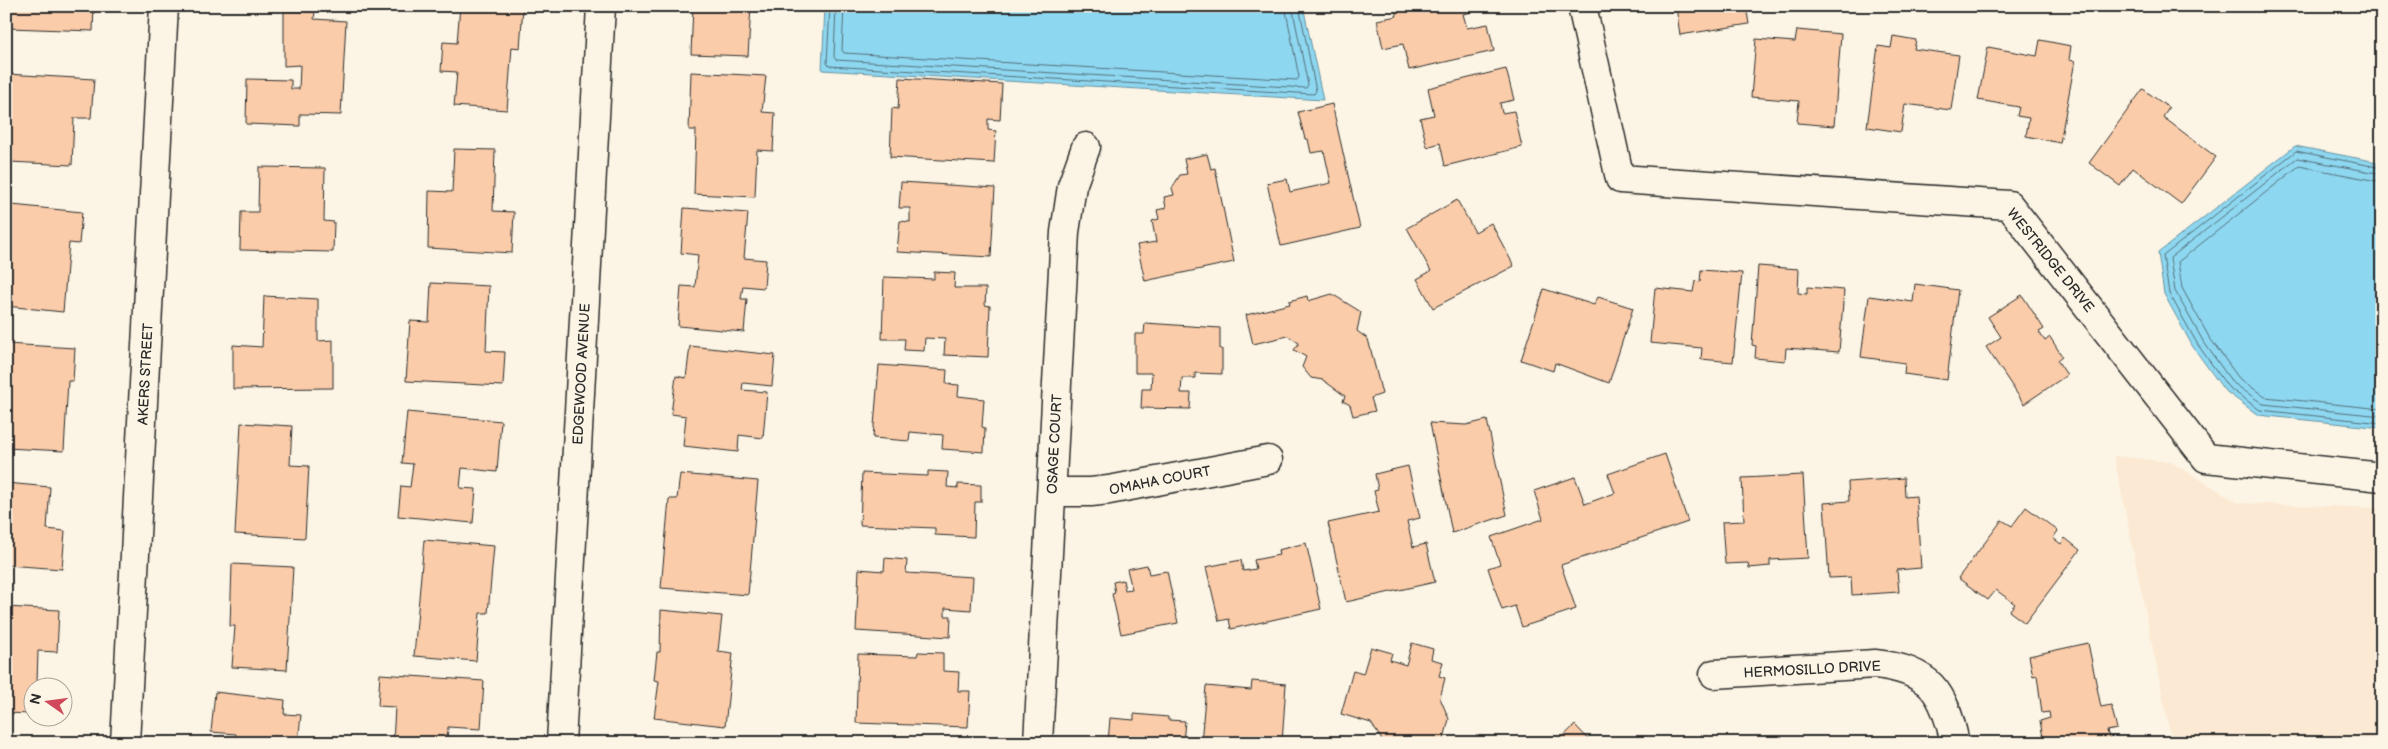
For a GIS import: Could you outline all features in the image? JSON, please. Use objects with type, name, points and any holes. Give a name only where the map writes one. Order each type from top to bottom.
[{"type":"street","name":"AKERS STREET","points":[[125,743],[164,6]]},
{"type":"street","name":"EDGEWOOD AVENUE","points":[[561,743],[601,6]]},
{"type":"street","name":"WESTRIDGE DRIVE","points":[[1582,6],[1620,179],[2009,204],[2206,458],[2382,477]]},
{"type":"street","name":"OSAGE COURT","points":[[1038,743],[1065,232],[1072,186],[1086,148]]},
{"type":"street","name":"OMAHA COURT","points":[[1052,492],[1109,490],[1268,460]]},
{"type":"street","name":"HERMOSILLO DRIVE","points":[[1714,674],[1875,664],[1894,666],[1911,671],[1926,680],[1937,693],[1946,710],[1955,743]]},
{"type":"shaded area","points":[[2114,456],[2171,462],[2239,503],[2382,508],[2382,743],[2172,743]]},
{"type":"water","points":[[825,6],[1303,6],[1323,100],[822,70]]},
{"type":"water","points":[[2295,146],[2382,163],[2382,428],[2258,415],[2224,390],[2193,347],[2164,294],[2158,253]]},
{"type":"building","points":[[10,6],[94,6],[93,31],[9,28]]},
{"type":"building","points":[[460,6],[523,6],[520,48],[512,47],[507,110],[454,106],[457,72],[441,71],[443,42],[457,43]]},
{"type":"building","points":[[693,6],[751,6],[748,56],[691,54]]},
{"type":"building","points":[[1394,6],[1499,6],[1463,14],[1467,28],[1488,24],[1494,51],[1409,70],[1403,44],[1383,48],[1377,20],[1397,16]]},
{"type":"building","points":[[1746,6],[1749,24],[1680,35],[1676,7]]},
{"type":"building","points":[[284,11],[315,12],[314,19],[346,21],[341,115],[300,114],[300,126],[246,124],[247,79],[291,80],[291,89],[299,89],[300,65],[284,66]]},
{"type":"building","points":[[1797,30],[1841,34],[1834,126],[1797,123],[1799,101],[1751,97],[1756,39],[1795,42]]},
{"type":"building","points":[[1893,36],[1916,40],[1914,49],[1959,55],[1951,110],[1905,104],[1901,132],[1867,127],[1878,46],[1891,48]]},
{"type":"building","points":[[2040,40],[2071,46],[2069,60],[2075,61],[2060,143],[2026,136],[2029,118],[2017,116],[2019,107],[1978,100],[1988,47],[2037,56]]},
{"type":"building","points":[[1506,69],[1514,100],[1500,103],[1502,113],[1514,111],[1522,147],[1445,166],[1440,143],[1427,147],[1420,118],[1434,115],[1428,88]]},
{"type":"building","points":[[691,72],[766,76],[762,112],[775,113],[773,151],[757,150],[755,197],[694,194],[696,130],[689,130]]},
{"type":"building","points":[[6,74],[94,79],[91,118],[74,118],[72,165],[9,162],[10,153],[6,153]]},
{"type":"building","points":[[900,78],[1002,84],[1000,120],[988,119],[988,130],[996,131],[994,163],[890,157],[892,108],[898,109]]},
{"type":"building","points":[[2143,89],[2169,108],[2163,117],[2216,157],[2181,204],[2133,168],[2120,186],[2089,163]]},
{"type":"building","points":[[1332,104],[1360,228],[1281,246],[1267,183],[1287,179],[1290,192],[1331,183],[1324,151],[1311,153],[1298,112]]},
{"type":"building","points":[[454,149],[495,150],[493,211],[514,212],[512,253],[428,248],[429,191],[452,192]]},
{"type":"building","points":[[1207,154],[1211,169],[1215,168],[1234,262],[1145,281],[1137,245],[1156,242],[1152,221],[1159,219],[1157,210],[1166,208],[1164,197],[1174,195],[1172,188],[1180,175],[1187,174],[1184,159]]},
{"type":"building","points":[[259,167],[325,168],[324,221],[334,222],[333,252],[240,250],[241,212],[258,212]]},
{"type":"building","points":[[901,182],[995,188],[991,257],[897,252],[900,221],[910,222],[910,208],[899,208]]},
{"type":"building","points":[[1457,200],[1475,232],[1491,223],[1514,266],[1433,308],[1417,279],[1431,271],[1407,228]]},
{"type":"building","points":[[12,205],[82,212],[79,244],[69,243],[63,312],[6,306],[10,256],[6,255],[6,232],[9,233]]},
{"type":"building","points":[[684,208],[748,213],[744,258],[766,260],[764,288],[743,286],[741,299],[747,299],[744,332],[678,326],[681,286],[695,287],[698,255],[681,253]]},
{"type":"building","points":[[1758,266],[1799,269],[1798,293],[1807,294],[1807,287],[1844,290],[1839,352],[1786,348],[1785,361],[1755,358],[1756,346],[1752,345]]},
{"type":"building","points":[[1701,270],[1742,273],[1733,362],[1701,359],[1702,348],[1650,343],[1655,288],[1693,292],[1695,281],[1700,282]]},
{"type":"building","points":[[934,272],[955,273],[954,288],[986,288],[985,305],[990,306],[988,357],[944,355],[945,339],[925,338],[924,351],[904,350],[905,339],[882,339],[884,277],[934,279]]},
{"type":"building","points":[[431,283],[489,286],[486,351],[505,352],[503,386],[406,381],[410,321],[429,322]]},
{"type":"building","points":[[1915,284],[1958,290],[1947,380],[1904,374],[1905,363],[1861,357],[1869,296],[1913,302]]},
{"type":"building","points":[[1544,289],[1594,305],[1598,297],[1633,308],[1609,383],[1555,363],[1553,371],[1521,360]]},
{"type":"building","points":[[1332,294],[1361,312],[1357,331],[1368,339],[1382,394],[1371,398],[1375,411],[1353,416],[1350,405],[1343,401],[1345,396],[1323,380],[1311,378],[1302,367],[1306,357],[1294,350],[1299,343],[1288,336],[1253,344],[1246,315],[1290,304],[1289,301],[1307,296],[1308,301]]},
{"type":"building","points":[[2022,295],[2044,329],[2039,332],[2045,341],[2050,337],[2062,356],[2057,360],[2067,375],[2024,404],[1986,347],[2001,337],[1988,317]]},
{"type":"building","points":[[264,296],[318,299],[318,341],[333,340],[333,388],[233,389],[233,345],[262,347]]},
{"type":"building","points":[[1145,323],[1220,328],[1222,374],[1195,373],[1195,378],[1182,378],[1181,393],[1191,393],[1190,409],[1141,408],[1142,389],[1151,389],[1152,373],[1135,373],[1135,334],[1144,334]]},
{"type":"building","points":[[6,344],[75,348],[73,381],[68,381],[64,451],[6,448]]},
{"type":"building","points":[[690,346],[775,355],[772,386],[743,383],[742,390],[767,392],[763,438],[739,435],[738,452],[683,446],[686,416],[671,414],[676,376],[686,378]]},
{"type":"building","points":[[879,365],[947,370],[946,384],[959,385],[958,396],[984,399],[982,427],[985,428],[984,452],[942,449],[943,435],[910,432],[909,441],[873,438]]},
{"type":"building","points":[[407,412],[501,421],[497,472],[462,468],[460,488],[476,489],[473,523],[398,516],[401,486],[410,487],[413,464],[402,463]]},
{"type":"building","points":[[1487,420],[1507,515],[1452,533],[1430,423],[1466,425]]},
{"type":"building","points":[[241,423],[292,426],[290,465],[309,466],[305,538],[235,534]]},
{"type":"building","points":[[1665,454],[1688,522],[1561,565],[1576,609],[1522,627],[1515,606],[1502,610],[1488,568],[1500,564],[1491,537],[1543,519],[1534,491],[1575,477],[1585,504],[1615,493],[1608,474]]},
{"type":"building","points":[[1408,466],[1420,518],[1407,521],[1413,547],[1426,544],[1435,582],[1346,602],[1328,523],[1379,512],[1374,491],[1378,490],[1375,474]]},
{"type":"building","points":[[928,471],[948,472],[947,487],[958,488],[958,484],[981,485],[981,502],[975,502],[974,537],[935,535],[935,528],[860,525],[862,473],[928,476]]},
{"type":"building","points":[[680,474],[758,481],[748,595],[661,588],[669,499],[677,499]]},
{"type":"building","points":[[1803,475],[1808,558],[1770,560],[1770,566],[1749,568],[1748,563],[1725,564],[1722,522],[1744,521],[1742,478]]},
{"type":"building","points":[[1904,478],[1905,497],[1916,496],[1921,568],[1897,570],[1899,592],[1852,595],[1851,577],[1829,578],[1824,503],[1849,501],[1848,482]]},
{"type":"building","points":[[6,483],[50,487],[47,529],[65,531],[62,569],[6,565]]},
{"type":"building","points":[[2026,507],[2058,531],[2053,538],[2061,544],[2065,538],[2080,550],[2025,623],[2009,611],[2015,604],[1996,590],[1988,600],[1958,578],[2002,520],[2012,526]]},
{"type":"building","points":[[424,540],[494,546],[488,613],[480,613],[476,661],[414,656]]},
{"type":"building","points":[[1306,543],[1321,609],[1231,629],[1229,619],[1219,621],[1206,567],[1241,560],[1243,571],[1256,569],[1254,560],[1279,555],[1278,550]]},
{"type":"building","points":[[885,558],[907,560],[906,573],[973,577],[971,610],[945,608],[945,616],[951,616],[950,637],[856,631],[859,569],[884,571]]},
{"type":"building","points":[[232,564],[293,567],[287,670],[232,667],[235,626],[230,626]]},
{"type":"building","points":[[1147,565],[1149,574],[1167,571],[1178,623],[1121,634],[1112,594],[1115,593],[1113,582],[1123,580],[1125,590],[1132,589],[1127,569]]},
{"type":"building","points":[[6,607],[59,610],[57,652],[38,651],[37,676],[22,676],[22,714],[6,713]]},
{"type":"building","points":[[661,610],[722,616],[718,651],[733,653],[725,726],[654,718],[659,681],[654,680],[657,652],[660,652]]},
{"type":"building","points":[[1412,643],[1433,649],[1431,659],[1443,662],[1439,676],[1445,678],[1440,698],[1449,719],[1443,743],[1384,743],[1371,723],[1341,714],[1353,671],[1363,674],[1371,647],[1392,653],[1390,660],[1406,665]]},
{"type":"building","points":[[2088,643],[2101,707],[2111,705],[2117,729],[2107,731],[2110,741],[2102,743],[2044,743],[2040,721],[2050,718],[2049,712],[2042,713],[2037,675],[2033,676],[2029,656]]},
{"type":"building","points":[[918,652],[943,653],[943,671],[959,672],[958,691],[970,691],[968,727],[856,723],[858,654],[917,656]]},
{"type":"building","points":[[380,674],[484,681],[481,729],[448,727],[447,743],[393,743],[395,707],[378,706]]},
{"type":"building","points":[[1252,681],[1286,684],[1282,743],[1201,743],[1206,686],[1251,690]]},
{"type":"building","points":[[215,692],[285,700],[284,714],[301,715],[298,743],[235,743],[236,734],[211,732]]},
{"type":"building","points":[[1134,714],[1168,717],[1168,720],[1185,721],[1183,743],[1108,743],[1110,718],[1134,720]]},
{"type":"building","points":[[1575,725],[1592,743],[1556,743]]}]
